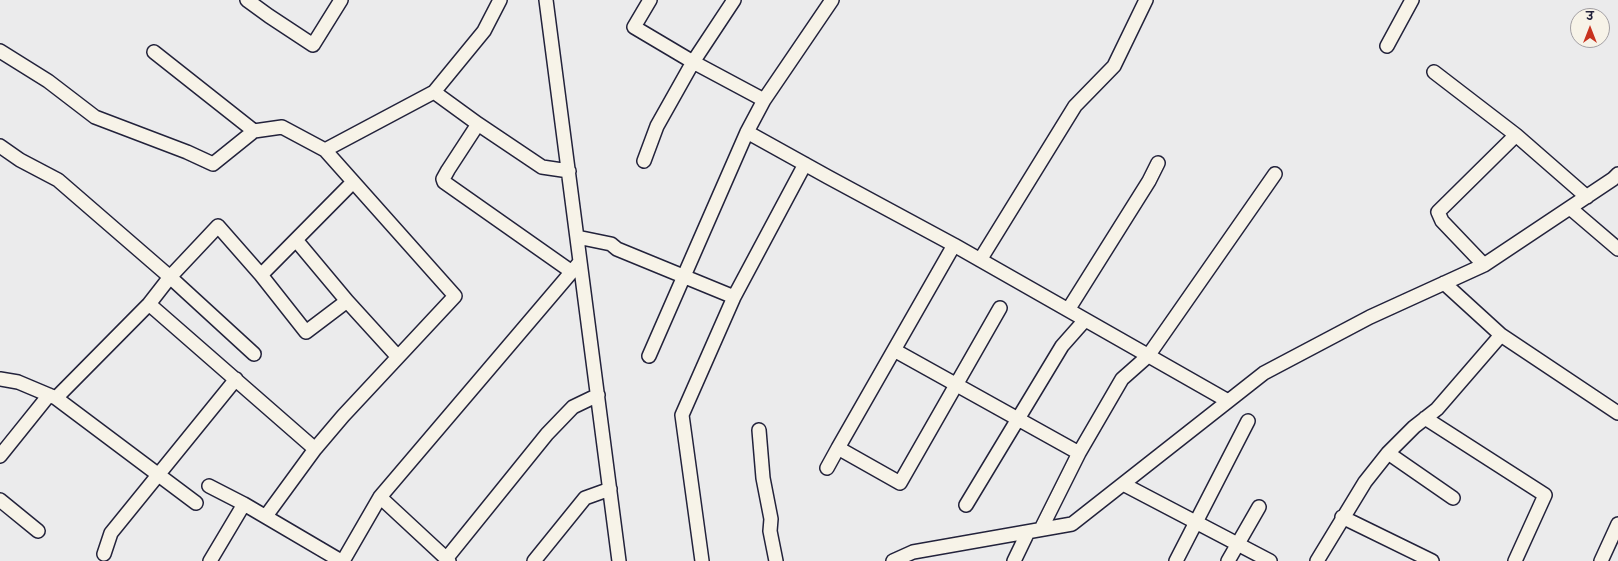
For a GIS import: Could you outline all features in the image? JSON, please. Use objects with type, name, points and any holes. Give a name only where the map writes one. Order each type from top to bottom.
[{"type":"street","points":[[247,0],[261,4],[313,45],[340,0]]},
{"type":"street","points":[[325,150],[434,92],[484,31],[500,0]]},
{"type":"street","points":[[546,0],[619,561]]},
{"type":"street","points":[[650,0],[634,27],[693,62],[764,100]]},
{"type":"street","points":[[644,161],[657,126],[693,62],[734,0]]},
{"type":"street","points":[[649,356],[747,132],[764,100],[832,0]]},
{"type":"street","points":[[980,260],[1075,106],[1114,66],[1146,0]]},
{"type":"street","points":[[1387,46],[1412,0]]},
{"type":"street","points":[[0,51],[48,81],[95,118],[144,135],[213,164],[254,131],[282,127],[325,150],[455,296],[315,449],[266,516]]},
{"type":"street","points":[[154,52],[254,131]]},
{"type":"street","points":[[1434,72],[1516,136],[1586,197]]},
{"type":"street","points":[[434,92],[542,167],[569,171]]},
{"type":"street","points":[[478,124],[448,170],[443,179],[444,182],[572,272]]},
{"type":"street","points":[[747,132],[954,245],[1228,401]]},
{"type":"street","points":[[1484,265],[1442,221],[1438,212],[1516,136]]},
{"type":"street","points":[[0,146],[20,160],[58,180],[170,277],[254,354]]},
{"type":"street","points":[[1068,310],[1149,182],[1158,163]]},
{"type":"street","points":[[702,561],[682,415],[734,297],[805,164]]},
{"type":"street","points":[[1041,529],[1079,453],[1122,379],[1148,356],[1275,174]]},
{"type":"street","points":[[893,561],[913,552],[1072,524],[1264,373],[1370,316],[1484,265],[1618,174]]},
{"type":"street","points":[[262,275],[353,182]]},
{"type":"street","points":[[1570,208],[1618,250]]},
{"type":"street","points":[[0,456],[53,397],[150,304],[170,277],[218,226],[262,275],[306,332],[347,301]]},
{"type":"street","points":[[577,237],[611,244],[617,249],[684,275],[734,297]]},
{"type":"street","points":[[296,240],[347,301],[398,357]]},
{"type":"street","points":[[827,468],[954,245]]},
{"type":"street","points":[[209,486],[266,516],[342,561],[380,496],[580,262]]},
{"type":"street","points":[[1444,283],[1501,335],[1618,413]]},
{"type":"street","points":[[150,304],[315,449]]},
{"type":"street","points":[[838,448],[900,483],[1000,308]]},
{"type":"street","points":[[966,505],[1062,346],[1085,320]]},
{"type":"street","points":[[1317,561],[1342,517],[1365,482],[1388,453],[1425,418],[1437,409],[1501,335]]},
{"type":"street","points":[[894,350],[1079,453]]},
{"type":"street","points":[[0,379],[18,382],[53,397],[196,503]]},
{"type":"street","points":[[104,554],[111,533],[236,379]]},
{"type":"street","points":[[380,496],[448,560],[547,434],[573,407],[598,395]]},
{"type":"street","points":[[1425,418],[1544,495],[1515,561]]},
{"type":"street","points":[[1176,561],[1248,421]]},
{"type":"street","points":[[759,430],[763,478],[771,519],[770,531],[776,561]]},
{"type":"street","points":[[1388,453],[1453,498]]},
{"type":"street","points":[[1123,484],[1270,561]]},
{"type":"street","points":[[534,561],[585,498],[610,489]]},
{"type":"street","points":[[0,500],[38,531]]},
{"type":"street","points":[[210,561],[244,504]]},
{"type":"street","points":[[1228,561],[1258,508]]},
{"type":"street","points":[[1342,517],[1426,560]]},
{"type":"street","points":[[1601,561],[1618,524]]},
{"type":"street","points":[[1014,561],[1028,532]]}]
